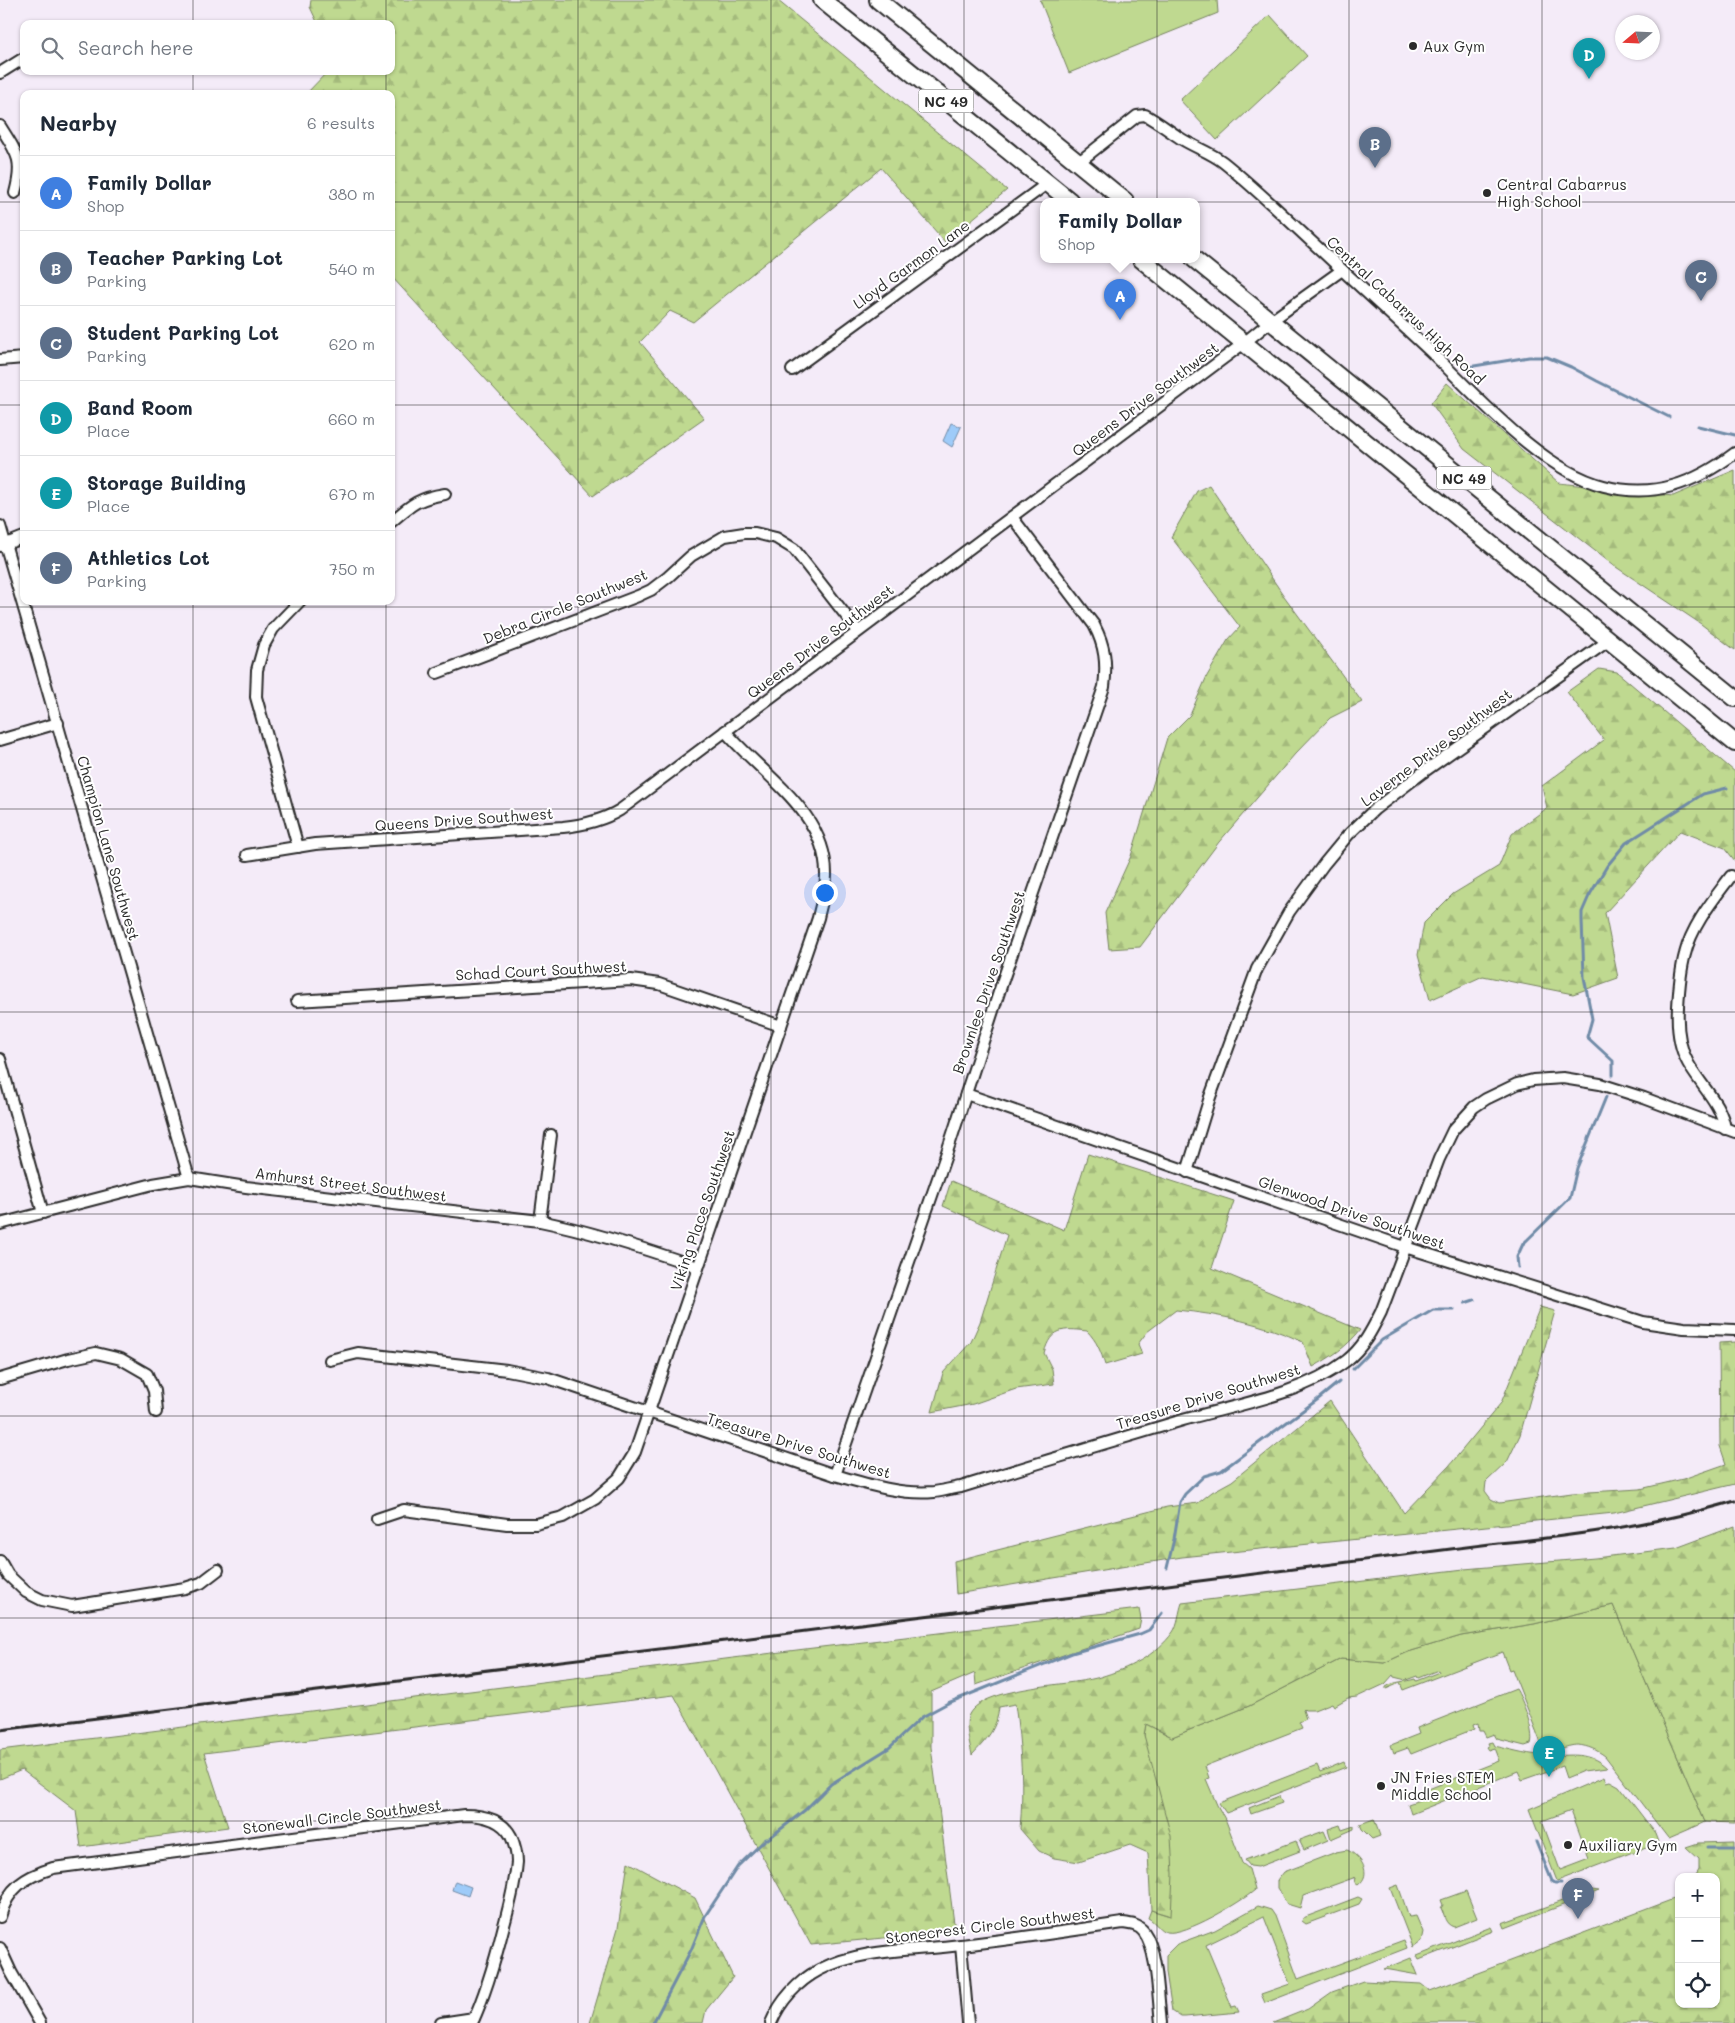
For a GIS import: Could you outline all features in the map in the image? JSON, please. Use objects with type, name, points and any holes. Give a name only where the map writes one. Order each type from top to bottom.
[{"type":"highway","name":"NC 49","points":[[822,0],[1066,198]]},
{"type":"highway","name":"NC 49","points":[[878,0],[1122,198]]},
{"type":"highway","name":"NC 49","points":[[1145,263],[1735,743]]},
{"type":"highway","name":"NC 49","points":[[1199,263],[1735,698]]},
{"type":"street","points":[[0,73],[20,60]]},
{"type":"street","name":"Central Cabarrus High Road","points":[[1079,162],[1138,116],[1145,115],[1180,138],[1222,161],[1506,423],[1540,453],[1572,474],[1604,486],[1625,490],[1659,488],[1678,485],[1695,479],[1713,470],[1735,453]]},
{"type":"street","points":[[0,126],[18,154],[20,175],[14,193]]},
{"type":"street","name":"Lloyd Garmon Lane","points":[[792,370],[1048,183]]},
{"type":"street","name":"Queens Drive Southwest","points":[[247,855],[315,844],[583,825],[610,816],[1012,517],[1271,321],[1342,270]]},
{"type":"street","points":[[0,360],[20,358]]},
{"type":"street","points":[[395,519],[412,504],[426,496],[445,494]]},
{"type":"street","name":"Brownlee Drive Southwest","points":[[835,1475],[1104,687],[1106,669],[1102,639],[1094,625],[1012,517]]},
{"type":"street","name":"Champion Lane Southwest","points":[[0,526],[3,546],[20,601]]},
{"type":"street","name":"Debra Circle Southwest","points":[[437,673],[645,593],[668,577],[691,556],[725,536],[744,533],[755,533],[776,538],[794,549],[858,631]]},
{"type":"street","points":[[3,546],[20,539]]},
{"type":"street","name":"Champion Lane Southwest","points":[[21,605],[58,723],[188,1178]]},
{"type":"street","points":[[296,605],[273,629],[264,645],[257,670],[256,696],[298,847]]},
{"type":"street","name":"Laverne Drive Southwest","points":[[1187,1172],[1210,1097],[1258,969],[1288,912],[1324,864],[1348,835],[1375,810],[1422,773],[1608,641]]},
{"type":"street","points":[[0,740],[58,723]]},
{"type":"street","name":"Viking Place Southwest","points":[[378,1519],[404,1510],[507,1524],[536,1524],[563,1516],[595,1499],[619,1478],[635,1452],[818,918],[824,894],[825,862],[819,840],[806,816],[726,731]]},
{"type":"street","points":[[1730,1131],[1722,1113],[1697,1079],[1686,1060],[1678,1019],[1679,982],[1685,952],[1711,902],[1731,876]]},
{"type":"street","name":"Schad Court Southwest","points":[[297,1001],[632,980],[659,984],[781,1026]]},
{"type":"street","points":[[0,1059],[43,1213]]},
{"type":"street","name":"Treasure Drive Southwest","points":[[330,1360],[358,1353],[506,1370],[577,1387],[649,1413],[874,1487],[908,1492],[934,1492],[960,1487],[1268,1396],[1305,1384],[1346,1361],[1360,1348],[1369,1336],[1381,1312],[1439,1159],[1454,1130],[1474,1107],[1517,1084],[1545,1078],[1563,1078],[1600,1084],[1644,1098],[1730,1131]]},
{"type":"street","name":"Glenwood Drive Southwest","points":[[966,1094],[1405,1247],[1643,1322],[1684,1328],[1735,1330]]},
{"type":"street","points":[[540,1221],[551,1135]]},
{"type":"street","name":"Amhurst Street Southwest","points":[[0,1224],[153,1184],[188,1178],[246,1187],[540,1221],[577,1228],[698,1267]]},
{"type":"street","points":[[0,1379],[68,1359],[96,1354],[121,1358],[147,1374],[154,1391],[156,1412]]},
{"type":"street","points":[[0,1561],[8,1575],[26,1592],[42,1600],[72,1606],[185,1588],[201,1583],[218,1570]]},
{"type":"street","name":"Stonewall Circle Southwest","points":[[0,1917],[3,1904],[15,1887],[22,1881],[31,1875],[67,1865],[464,1815],[478,1815],[489,1818],[505,1829],[511,1836],[517,1860],[513,1890],[497,1951],[473,2021]]},
{"type":"street","name":"Stonecrest Circle Southwest","points":[[771,2023],[774,2014],[788,1994],[811,1975],[842,1961],[876,1954],[961,1945],[1123,1923],[1134,1925],[1143,1930],[1151,1945],[1161,2023]]},
{"type":"street","points":[[961,1945],[968,2023]]},
{"type":"street","points":[[0,1948],[11,1972],[40,2023]]},
{"type":"street","points":[[441,2023],[473,2021]]},
{"type":"green space","points":[[311,0],[777,0],[1007,190],[945,242],[881,168],[693,322],[670,311],[640,342],[704,418],[593,496],[395,280],[395,90],[310,90],[324,75],[395,75],[395,20],[316,20],[310,7]]},
{"type":"green space","points":[[1040,0],[1217,0],[1218,13],[1069,73]]},
{"type":"green space","points":[[1270,15],[1307,56],[1217,140],[1180,100]]},
{"type":"green space","points":[[1447,383],[1559,483],[1673,496],[1735,470],[1735,650],[1701,624],[1613,565],[1464,449],[1431,403]]},
{"type":"green space","points":[[1209,485],[1284,596],[1362,702],[1330,718],[1295,754],[1219,842],[1140,947],[1109,949],[1105,913],[1131,856],[1167,738],[1190,715],[1207,676],[1228,640],[1240,627],[1171,537],[1197,491]]},
{"type":"green space","points":[[1599,669],[1617,672],[1735,772],[1735,861],[1725,848],[1680,831],[1605,913],[1618,978],[1573,994],[1483,976],[1430,1000],[1418,955],[1424,923],[1453,894],[1499,866],[1512,834],[1547,808],[1542,786],[1604,740],[1567,692]]},
{"type":"green space","points":[[1088,1154],[1234,1201],[1212,1268],[1360,1330],[1350,1342],[1313,1367],[1303,1342],[1257,1325],[1209,1314],[1176,1310],[1147,1332],[1138,1344],[1142,1354],[1105,1365],[1098,1347],[1087,1331],[1065,1330],[1054,1334],[1044,1353],[1052,1369],[1054,1384],[1016,1389],[973,1404],[932,1412],[943,1373],[971,1342],[980,1322],[1007,1235],[943,1206],[951,1181],[1064,1230]]},
{"type":"green space","points":[[1540,1307],[1555,1311],[1520,1435],[1507,1462],[1486,1482],[1485,1491],[1491,1499],[1499,1503],[1572,1493],[1640,1489],[1683,1479],[1726,1464],[1720,1446],[1719,1343],[1735,1342],[1735,1484],[1614,1513],[1182,1557],[956,1594],[954,1561],[1167,1507],[1198,1503],[1212,1492],[1232,1481],[1330,1401],[1404,1513],[1449,1466],[1501,1403]]},
{"type":"green space","points":[[1735,1526],[1735,1823],[1705,1822],[1613,1605],[1534,1624],[1461,1636],[1408,1652],[1384,1663],[1341,1659],[1249,1706],[1172,1737],[1146,1724],[1144,1735],[1171,1836],[1173,1874],[1171,1916],[1151,1910],[1148,1853],[1130,1845],[1079,1862],[1054,1858],[1039,1851],[1020,1829],[1021,1767],[1015,1704],[999,1707],[994,1728],[987,1739],[972,1755],[967,1721],[975,1707],[989,1699],[1007,1693],[1087,1680],[1130,1666],[1150,1655],[1173,1632],[1182,1603],[1464,1569],[1595,1558],[1676,1548]]},
{"type":"green space","points":[[1613,1605],[1705,1822],[1668,1838],[1605,1756],[1592,1749],[1578,1745],[1556,1749],[1542,1746],[1512,1669],[1509,1670],[1502,1652],[1403,1690],[1400,1683],[1386,1689],[1386,1687],[1400,1682],[1415,1679],[1416,1681],[1439,1672],[1438,1670],[1418,1678],[1417,1676],[1406,1680],[1394,1677],[1393,1675],[1385,1684],[1357,1697],[1348,1698],[1334,1706],[1332,1703],[1314,1710],[1304,1709],[1306,1719],[1299,1722],[1302,1728],[1205,1766],[1209,1778],[1206,1779],[1226,1821],[1242,1863],[1249,1869],[1255,1890],[1199,1924],[1175,1932],[1164,1931],[1148,1918],[1151,1910],[1170,1916],[1144,1735],[1146,1724],[1172,1737],[1249,1706],[1341,1659],[1384,1663],[1408,1652],[1461,1636],[1534,1624]]},
{"type":"green space","points":[[1139,1609],[1141,1619],[1139,1629],[976,1685],[975,1673],[931,1692],[931,1747],[955,1931],[811,1945],[674,1695],[204,1753],[228,1827],[81,1847],[76,1811],[22,1770],[0,1779],[0,1750]]},
{"type":"green space","points":[[1516,1689],[1530,1724],[1531,1744],[1525,1746],[1497,1739],[1494,1734],[1486,1737],[1483,1731],[1479,1731],[1478,1723],[1473,1725],[1474,1729],[1411,1754],[1408,1748],[1394,1753],[1391,1745],[1419,1734],[1417,1728]]},
{"type":"green space","points":[[1492,1742],[1494,1746],[1529,1754],[1583,1756],[1599,1762],[1607,1768],[1583,1771],[1566,1778],[1562,1766],[1522,1780],[1518,1771],[1411,1814],[1408,1804],[1428,1797],[1426,1790],[1499,1761],[1494,1748],[1488,1750],[1486,1747],[1489,1745],[1488,1743]]},
{"type":"green space","points":[[1344,1762],[1346,1767],[1226,1813],[1219,1803],[1317,1765],[1320,1772]]},
{"type":"green space","points":[[1604,1777],[1606,1782],[1610,1781],[1619,1786],[1656,1834],[1659,1842],[1557,1881],[1529,1809]],"holes":[[[1571,1810],[1589,1859],[1560,1870],[1542,1821]]]},
{"type":"green space","points":[[1279,1796],[1282,1803],[1251,1814],[1249,1808]]},
{"type":"green space","points":[[1374,1819],[1380,1836],[1372,1839],[1362,1829],[1360,1824]]},
{"type":"green space","points":[[1340,1825],[1342,1830],[1354,1826],[1354,1829],[1331,1839],[1328,1829]]},
{"type":"green space","points":[[1324,1831],[1328,1840],[1304,1850],[1299,1840]]},
{"type":"green space","points":[[1296,1841],[1300,1851],[1258,1867],[1250,1866],[1245,1860]]},
{"type":"green space","points":[[1735,1842],[1735,2023],[1273,2023],[1308,2009],[1332,1992],[1363,1981],[1421,1984],[1430,1991],[1675,1899],[1675,2008],[1720,2008],[1720,1873],[1697,1873],[1699,1859],[1686,1847],[1698,1843]]},
{"type":"green space","points":[[1347,1850],[1357,1856],[1365,1871],[1365,1876],[1358,1885],[1355,1883],[1356,1877],[1303,1896],[1300,1908],[1287,1904],[1277,1888],[1277,1881],[1284,1872],[1336,1852]]},
{"type":"green space","points":[[628,1862],[695,1898],[733,1977],[706,2010],[703,2023],[590,2023],[618,1928]]},
{"type":"green space","points":[[1398,1885],[1409,1917],[1416,1916],[1423,1932],[1421,1941],[1413,1947],[1390,1888]]},
{"type":"green space","points":[[1592,1890],[1599,1891],[1504,1928],[1502,1923]]},
{"type":"green space","points":[[1466,1891],[1477,1918],[1454,1927],[1451,1926],[1445,1919],[1441,1908],[1443,1905],[1441,1900]]},
{"type":"green space","points":[[1358,1897],[1362,1899],[1359,1904],[1306,1924],[1302,1921],[1303,1918]]},
{"type":"green space","points":[[1258,1906],[1271,1910],[1275,1916],[1298,1979],[1404,1940],[1407,1948],[1265,2003],[1261,1994],[1290,1984],[1264,1917],[1206,1945],[1232,2007],[1236,2006],[1239,2012],[1181,2017],[1172,2011],[1166,1972],[1166,1955],[1177,1944],[1215,1930]]},
{"type":"green space","points":[[1491,1927],[1493,1931],[1419,1960],[1417,1956]]},
{"type":"green space","points":[[1411,1958],[1418,1975],[1384,1969]]},
{"type":"water","points":[[951,423],[961,427],[952,447],[943,441]]},
{"type":"water","points":[[455,1881],[471,1887],[468,1896],[452,1890]]},
{"type":"waterway","points":[[1468,367],[1529,357],[1547,357],[1571,367],[1669,417]]},
{"type":"waterway","points":[[1698,426],[1735,435]]},
{"type":"waterway","points":[[1613,1075],[1613,1061],[1587,1037],[1592,1019],[1584,977],[1582,912],[1607,866],[1626,843],[1703,794],[1727,788]]},
{"type":"waterway","points":[[1518,1267],[1517,1257],[1523,1244],[1570,1198],[1577,1168],[1606,1097]]},
{"type":"waterway","points":[[1465,1303],[1474,1300]]},
{"type":"waterway","points":[[1353,1369],[1382,1340],[1433,1310],[1454,1310]]},
{"type":"waterway","points":[[1167,1568],[1180,1502],[1185,1494],[1204,1476],[1221,1471],[1339,1382]]},
{"type":"waterway","points":[[653,2023],[691,1950],[705,1916],[738,1866],[766,1839],[805,1810],[831,1784],[889,1748],[922,1717],[948,1703],[1072,1653],[1140,1634],[1149,1630],[1162,1613]]},
{"type":"waterway","points":[[1536,1842],[1552,1881],[1561,1883]]},
{"type":"waterway","points":[[1707,1848],[1735,1848]]},
{"type":"railway","points":[[0,1730],[1558,1537],[1647,1523],[1735,1501]]},
{"type":"place","name":"Aux Gym","points":[[1413,46]]},
{"type":"place","name":"Band Room","points":[[1589,79]]},
{"type":"place","name":"Teacher Parking Lot","points":[[1375,168]]},
{"type":"place","name":"Central Cabarrus High School","points":[[1487,193]]},
{"type":"place","name":"Student Parking Lot","points":[[1701,301]]},
{"type":"place","name":"Family Dollar","points":[[1120,320]]},
{"type":"place","name":"Storage Building","points":[[1549,1777]]},
{"type":"place","name":"JN Fries STEM Middle School","points":[[1381,1786]]},
{"type":"place","name":"Auxiliary Gym","points":[[1568,1845]]},
{"type":"place","name":"Athletics Lot","points":[[1578,1919]]}]
